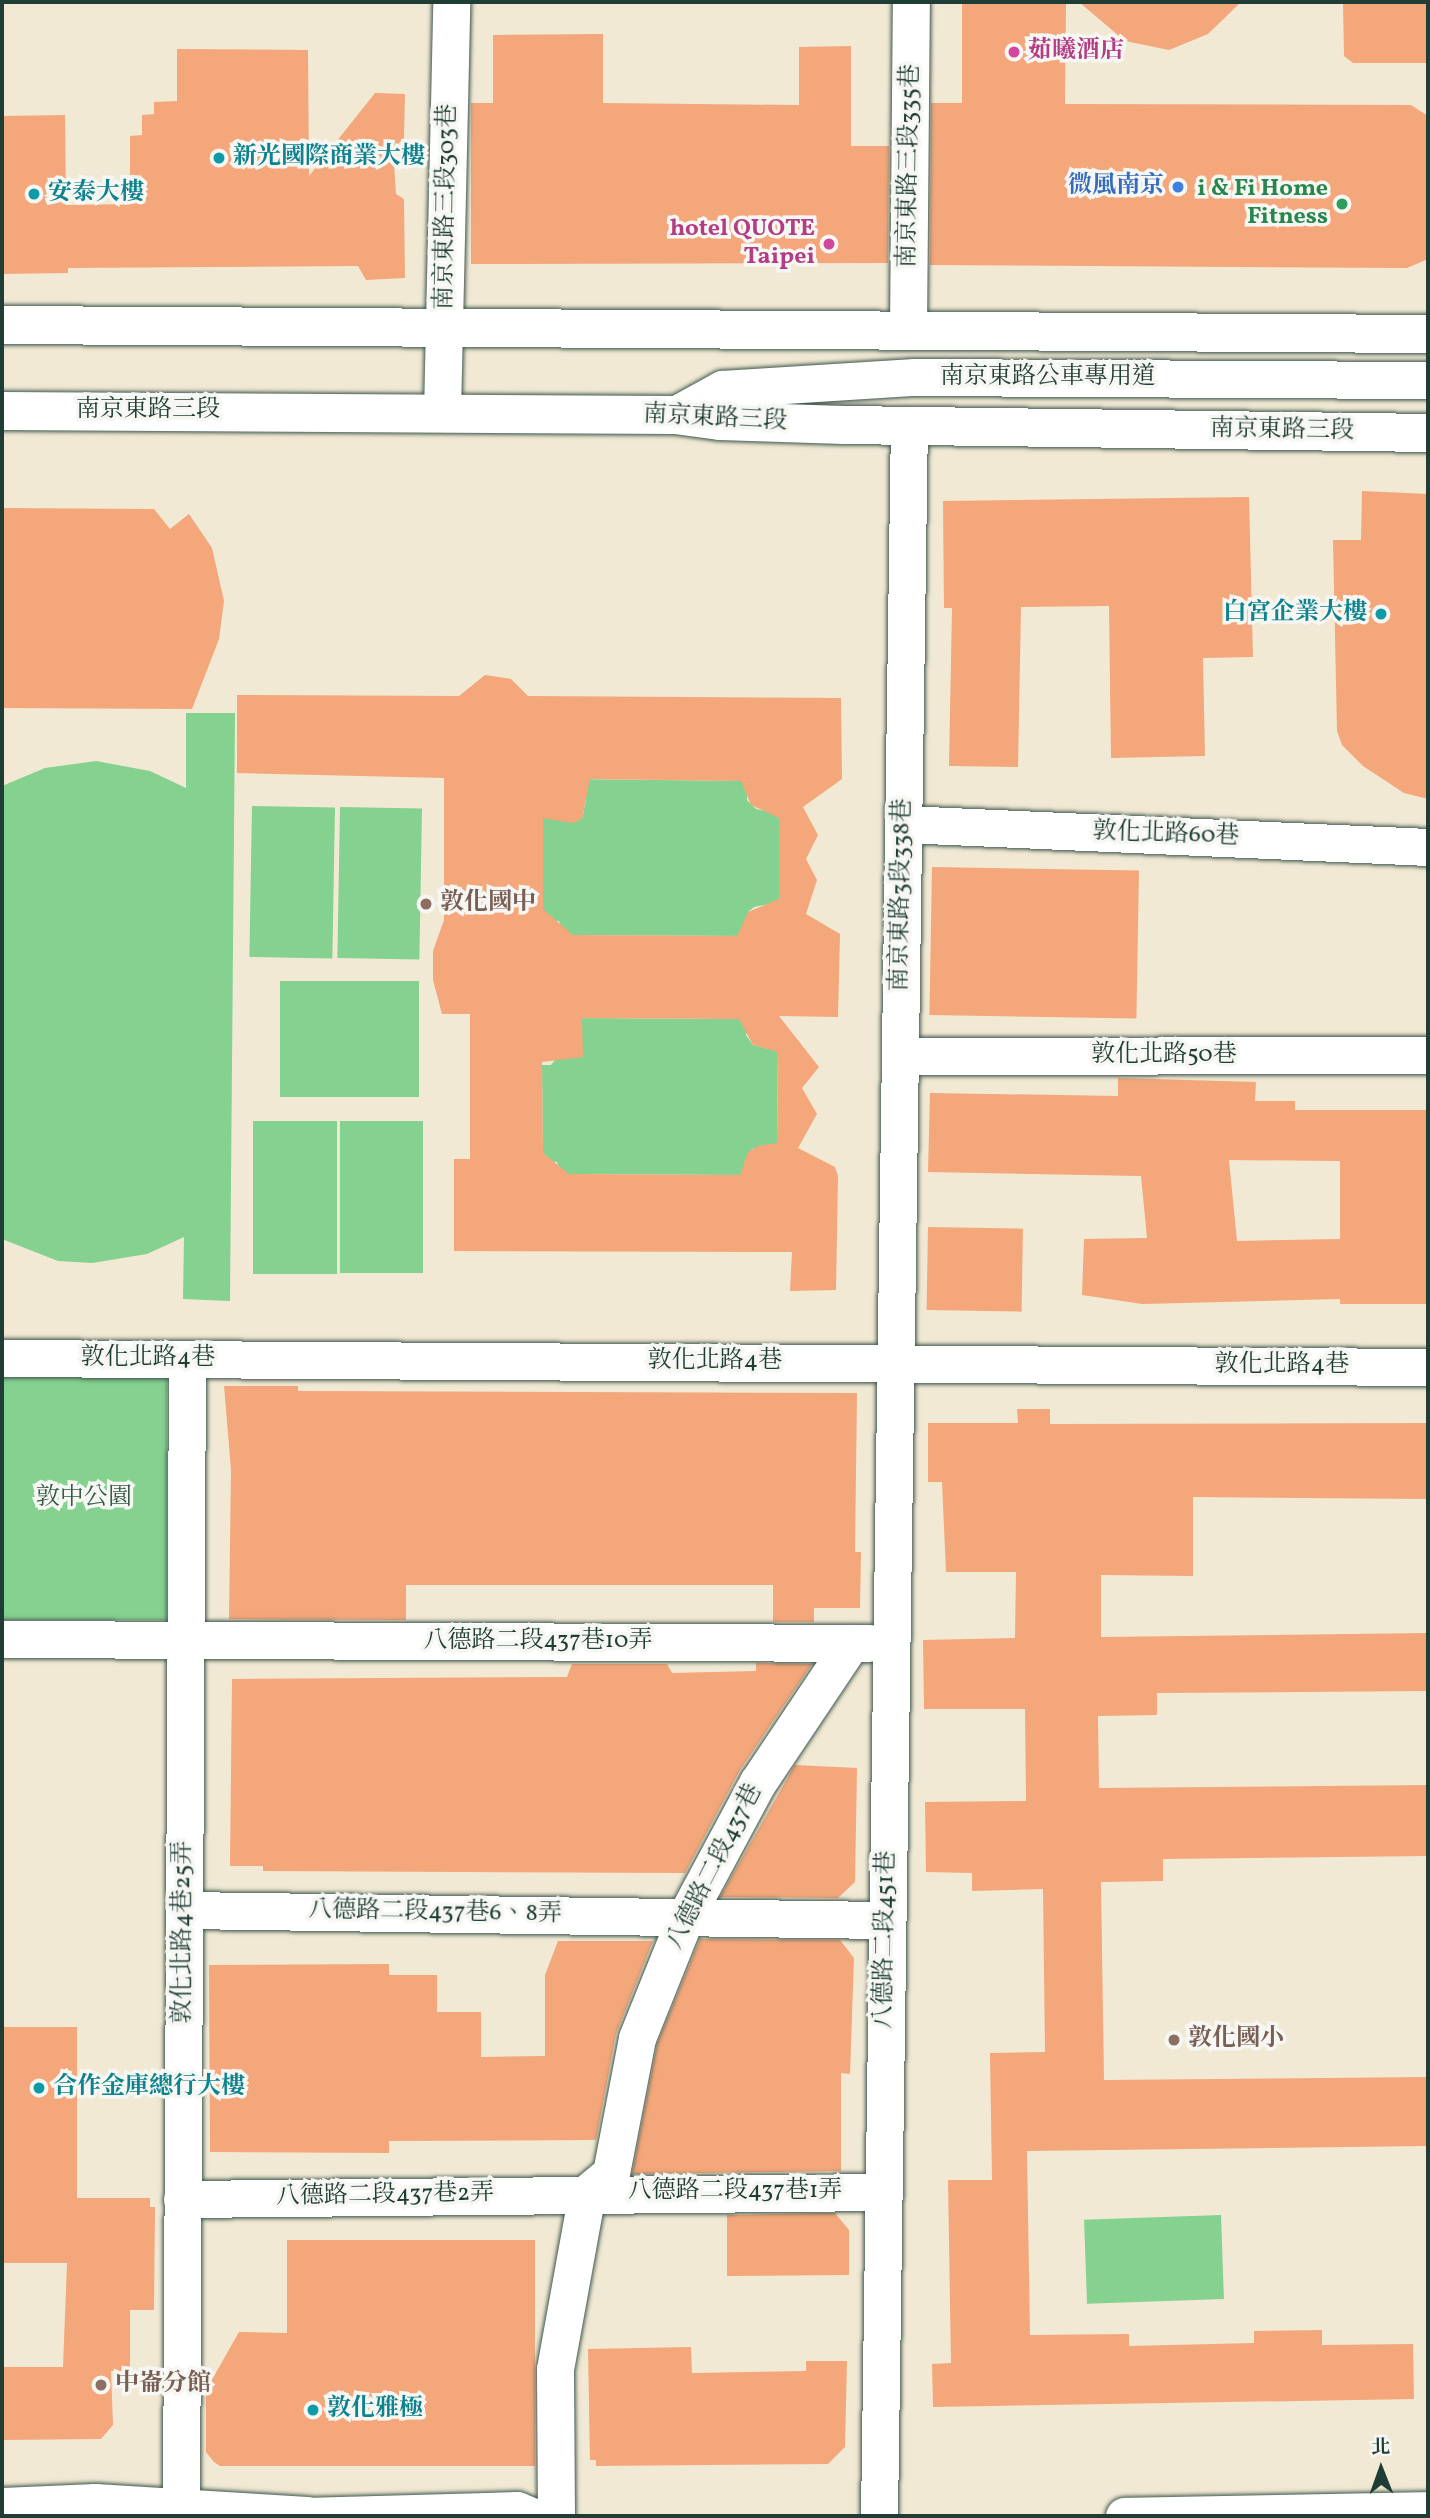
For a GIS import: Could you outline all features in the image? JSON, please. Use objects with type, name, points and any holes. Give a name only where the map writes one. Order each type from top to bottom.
[{"type":"main road","points":[[2,325],[1428,334]]},
{"type":"main road","name":"南京東路三段","points":[[2,411],[675,415],[720,421],[909,426],[1428,433]]},
{"type":"street","name":"南京東路三段303巷","points":[[442,413],[451,2]]},
{"type":"street","name":"南京東路三段335巷","points":[[908,330],[911,2]]},
{"type":"street","name":"南京東路公車專用道","points":[[675,415],[722,389],[915,377],[1428,380]]},
{"type":"street","name":"南京東路3段338巷","points":[[894,1363],[909,426]]},
{"type":"street","name":"敦化北路60巷","points":[[904,824],[1428,847]]},
{"type":"street","name":"敦化北路50巷","points":[[900,1056],[1428,1055]]},
{"type":"street","name":"敦化北路4巷","points":[[2,1358],[1428,1367]]},
{"type":"street","name":"敦化北路4巷25弄","points":[[181,2505],[187,1359]]},
{"type":"street","name":"八德路二段451巷","points":[[878,2516],[894,1363]]},
{"type":"street","name":"八德路二段437巷10弄","points":[[2,1639],[890,1643]]},
{"type":"street","name":"八德路二段437巷","points":[[587,2193],[611,2173],[637,2038],[685,1916],[758,1782],[851,1643]]},
{"type":"street","name":"八德路二段437巷6、8弄","points":[[184,1910],[886,1920]]},
{"type":"street","name":"八德路二段437巷1弄","points":[[587,2193],[883,2192]]},
{"type":"street","name":"八德路二段437巷2弄","points":[[182,2199],[587,2193]]},
{"type":"street","points":[[556,2516],[555,2369],[587,2193]]},
{"type":"street","points":[[2,2506],[95,2502],[181,2505],[305,2516],[517,2510],[531,2516]]},
{"type":"street","points":[[1124,2516],[1428,2510]]},
{"type":"green space","points":[[186,713],[235,713],[230,1301],[183,1299],[184,1237],[147,1254],[92,1263],[58,1261],[2,1239],[2,786],[45,768],[96,761],[150,771],[186,788]]},
{"type":"green space","points":[[567,779],[747,781],[747,800],[756,809],[770,812],[779,804],[779,913],[769,904],[754,907],[748,912],[746,936],[564,935],[559,921],[543,920],[543,802],[565,822],[582,819],[586,800]]},
{"type":"green space","points":[[252,806],[335,807],[332,958],[249,957]]},
{"type":"green space","points":[[340,807],[422,808],[419,959],[337,958]]},
{"type":"green space","points":[[280,981],[419,981],[419,1097],[280,1097]]},
{"type":"green space","points":[[567,1018],[750,1019],[746,1035],[753,1045],[768,1049],[778,1043],[777,1151],[767,1145],[752,1149],[744,1163],[747,1175],[560,1174],[557,1162],[543,1161],[542,1065],[551,1065],[560,1053]]},
{"type":"green space","points":[[253,1121],[337,1121],[337,1274],[253,1274]]},
{"type":"green space","points":[[340,1121],[423,1121],[423,1273],[340,1273]]},
{"type":"green space","name":"敦中公園","points":[[2,1376],[167,1376],[167,1620],[2,1620]]},
{"type":"green space","points":[[1221,2215],[1224,2299],[1087,2304],[1084,2220]]},
{"type":"building","name":"微風南京","points":[[962,2],[1066,2],[1065,104],[1411,105],[1428,116],[1428,259],[1407,268],[930,265],[931,103],[962,103]]},
{"type":"building","name":"茹曦酒店","points":[[1079,2],[1241,2],[1208,34],[1169,50],[1125,41]]},
{"type":"building","points":[[1343,2],[1428,2],[1428,63],[1353,63],[1344,56]]},
{"type":"building","points":[[603,34],[603,103],[799,105],[799,47],[851,46],[851,146],[889,146],[888,263],[471,264],[471,103],[493,103],[493,35]]},
{"type":"building","name":"新光國際商業大樓","points":[[177,49],[308,50],[309,176],[375,93],[405,94],[404,138],[393,149],[396,194],[404,199],[405,278],[366,280],[358,266],[68,268],[68,273],[2,274],[2,116],[65,115],[66,205],[130,204],[130,136],[142,135],[142,115],[154,114],[154,102],[177,101]]},
{"type":"building","name":"白宮企業大樓","points":[[1362,491],[1428,494],[1428,799],[1404,793],[1363,766],[1342,745],[1337,731],[1333,540],[1361,540]]},
{"type":"building","points":[[1249,497],[1253,657],[1203,658],[1205,756],[1111,758],[1109,606],[1021,607],[1018,767],[949,766],[952,608],[944,608],[943,501]]},
{"type":"building","points":[[2,508],[154,509],[170,529],[189,514],[212,548],[224,601],[219,639],[192,709],[2,708]]},
{"type":"building","points":[[485,675],[511,679],[528,696],[841,698],[842,779],[803,807],[818,835],[806,859],[817,880],[806,914],[840,934],[838,1017],[779,1016],[819,1067],[802,1088],[817,1114],[798,1148],[835,1167],[838,1176],[836,1290],[790,1291],[792,1252],[454,1251],[454,1159],[470,1159],[470,1014],[442,1014],[433,980],[433,951],[444,920],[444,778],[237,773],[237,695],[459,696]],"holes":[[[590,779],[741,781],[751,805],[779,818],[779,899],[748,912],[737,936],[573,935],[543,909],[543,818],[572,823],[582,819]],[[582,1018],[739,1019],[753,1045],[778,1052],[777,1143],[758,1146],[748,1152],[740,1175],[569,1174],[543,1153],[542,1062],[583,1057]]]},
{"type":"building","points":[[932,867],[1139,871],[1136,1019],[929,1015]]},
{"type":"building","points":[[1118,1078],[1256,1082],[1255,1101],[1295,1101],[1295,1110],[1428,1110],[1428,1304],[1340,1304],[1340,1299],[1142,1304],[1082,1295],[1084,1239],[1147,1238],[1141,1176],[928,1172],[930,1093],[1118,1096]],"holes":[[[1229,1160],[1340,1161],[1340,1239],[1237,1241]]]},
{"type":"building","points":[[928,1227],[1023,1229],[1022,1312],[927,1310]]},
{"type":"building","points":[[224,1386],[298,1386],[298,1391],[857,1393],[855,1552],[861,1552],[860,1608],[814,1608],[814,1622],[773,1622],[773,1585],[406,1585],[406,1620],[229,1619],[231,1470]]},
{"type":"building","points":[[1017,1409],[1050,1409],[1050,1424],[1428,1423],[1428,1499],[1193,1497],[1193,1576],[1101,1575],[1101,1637],[1428,1633],[1428,1691],[1157,1693],[1157,1715],[1098,1716],[1099,1788],[1428,1785],[1428,1856],[1163,1859],[1163,1881],[1101,1882],[1104,2080],[1428,2077],[1428,2146],[1027,2151],[1030,2335],[1129,2334],[1129,2346],[1254,2343],[1254,2331],[1322,2330],[1322,2345],[1413,2344],[1414,2399],[933,2407],[932,2364],[951,2363],[948,2180],[992,2180],[990,2053],[1045,2052],[1043,1889],[972,1891],[972,1873],[926,1872],[925,1802],[1026,1801],[1025,1709],[924,1709],[923,1640],[1015,1638],[1016,1572],[946,1572],[942,1482],[928,1482],[928,1423],[1018,1423]]},
{"type":"building","points":[[756,1663],[812,1664],[740,1770],[685,1873],[263,1871],[263,1866],[230,1866],[232,1679],[567,1677],[572,1664],[667,1664],[672,1673],[756,1671]]},
{"type":"building","points":[[795,1765],[857,1768],[855,1882],[838,1898],[720,1897]]},
{"type":"building","points":[[700,1939],[840,1940],[854,1958],[850,2074],[841,2073],[841,2171],[632,2174],[657,2044]]},
{"type":"building","points":[[558,1941],[653,1941],[616,2034],[596,2140],[389,2141],[389,2153],[210,2152],[209,1965],[389,1964],[389,1975],[437,1975],[437,2012],[481,2012],[481,2057],[545,2056],[545,1975]]},
{"type":"building","points":[[2,2027],[77,2027],[77,2198],[150,2198],[150,2207],[155,2207],[154,2310],[130,2310],[130,2371],[111,2371],[113,2425],[101,2439],[2,2440],[2,2367],[63,2367],[67,2263],[2,2263]]},
{"type":"building","points":[[835,2213],[849,2230],[849,2275],[727,2276],[727,2215]]},
{"type":"building","points":[[287,2240],[535,2240],[535,2466],[220,2466],[214,2462],[206,2452],[206,2390],[239,2332],[287,2333]]},
{"type":"building","points":[[691,2347],[692,2373],[806,2371],[806,2361],[847,2361],[845,2447],[828,2464],[596,2466],[596,2460],[590,2460],[588,2349]]},
{"type":"place","name":"茹曦酒店","points":[[1014,52]]},
{"type":"place","name":"新光國際商業大樓","points":[[219,158]]},
{"type":"place","name":"微風南京","points":[[1178,187]]},
{"type":"place","name":"安泰大樓","points":[[34,194]]},
{"type":"place","name":"i & Fi Home Fitness","points":[[1342,204]]},
{"type":"place","name":"hotel QUOTE Taipei","points":[[829,244]]},
{"type":"place","name":"白宮企業大樓","points":[[1381,614]]},
{"type":"place","name":"敦化國中","points":[[426,904]]},
{"type":"place","name":"敦化國小","points":[[1174,2040]]},
{"type":"place","name":"合作金庫總行大樓","points":[[39,2088]]},
{"type":"place","name":"中崙分館","points":[[101,2385]]},
{"type":"place","name":"敦化雅極","points":[[313,2410]]}]
